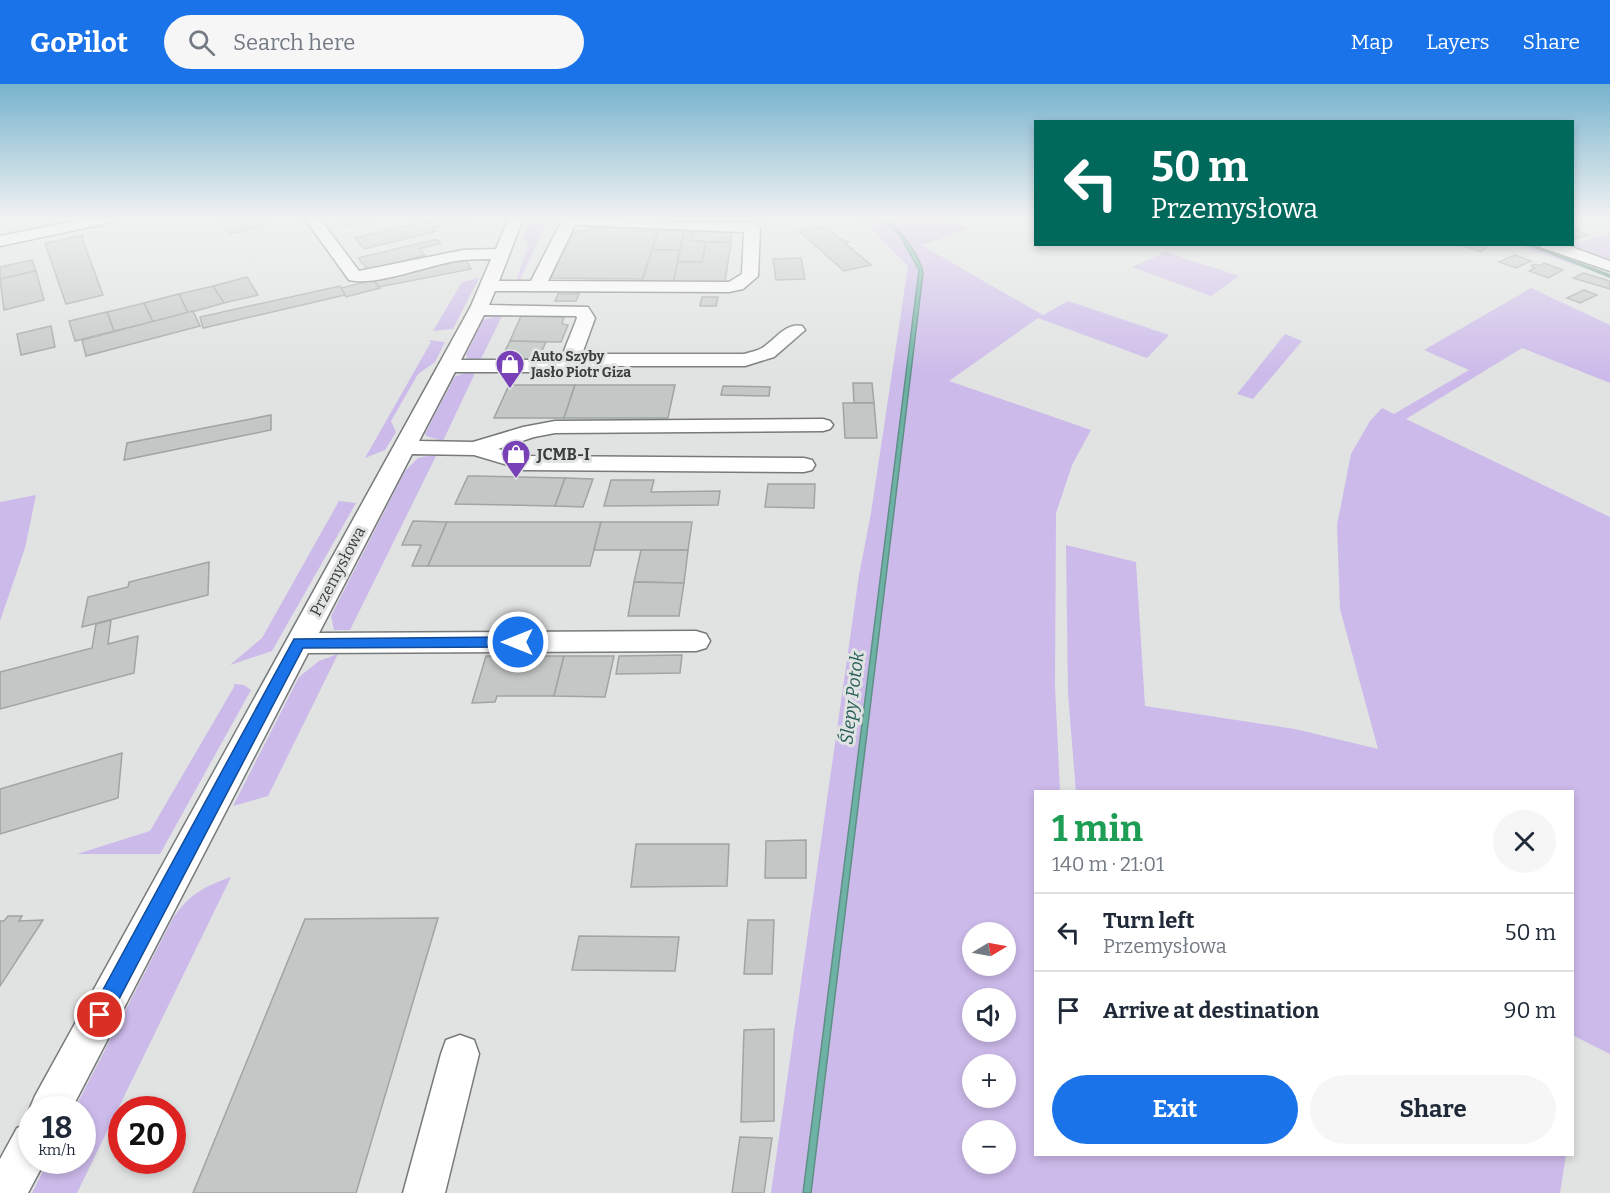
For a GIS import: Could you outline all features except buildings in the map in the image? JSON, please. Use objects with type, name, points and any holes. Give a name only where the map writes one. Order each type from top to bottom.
[{"type":"street","points":[[351,271],[355,276],[390,271]]},
{"type":"street","name":"Przemysłowa","points":[[56,1096],[478,310],[496,271]]},
{"type":"street","points":[[537,286],[544,271]]},
{"type":"street","points":[[490,286],[729,287],[737,285],[750,276],[750,271]]},
{"type":"street","points":[[478,310],[582,311],[586,318],[570,360]]},
{"type":"street","points":[[447,366],[548,366],[570,360],[745,360],[768,353],[796,330]]},
{"type":"street","points":[[475,449],[530,431],[555,427],[823,425]]},
{"type":"street","points":[[404,447],[475,449],[524,463],[804,465]]},
{"type":"street","points":[[298,643],[696,642]]},
{"type":"street","points":[[424,1193],[460,1054]]},
{"type":"street","points":[[5,1193],[18,1169]]},
{"type":"shaded area","points":[[520,271],[524,271],[519,282],[516,282]]},
{"type":"shaded area","points":[[907,271],[919,271],[803,1193],[771,1193],[859,575],[871,513]]},
{"type":"shaded area","points":[[919,271],[922,271],[811,1193],[803,1193]]},
{"type":"shaded area","points":[[922,271],[966,271],[1043,315],[1068,301],[1169,335],[1147,358],[1038,318],[949,381],[1091,430],[1072,465],[1056,513],[1055,685],[1060,790],[1034,790],[1034,1156],[1566,1156],[1560,1193],[811,1193]]},
{"type":"shaded area","points":[[1142,271],[1223,271],[1239,276],[1211,296]]},
{"type":"shaded area","points":[[479,278],[453,329],[433,331],[462,282]]},
{"type":"shaded area","points":[[1531,288],[1610,325],[1610,383],[1522,348],[1406,419],[1610,517],[1610,1054],[1574,1036],[1574,790],[1076,790],[1068,694],[1066,545],[1136,562],[1145,706],[1295,729],[1378,749],[1340,609],[1337,525],[1351,454],[1370,421],[1382,408],[1394,414],[1469,370],[1424,350]]},
{"type":"shaded area","points":[[503,314],[481,359],[468,359],[466,355],[483,320]]},
{"type":"shaded area","points":[[1285,334],[1302,341],[1253,399],[1237,394]]},
{"type":"shaded area","points":[[428,340],[445,342],[435,362],[418,374],[391,421],[396,432],[385,450],[365,458],[431,342]]},
{"type":"shaded area","points":[[469,372],[475,373],[443,441],[426,436],[453,380],[456,376]]},
{"type":"shaded area","points":[[437,454],[350,630],[334,630],[331,616],[405,471],[418,458]]},
{"type":"shaded area","points":[[36,495],[25,548],[0,621],[0,502]]},
{"type":"shaded area","points":[[339,501],[356,503],[272,651],[230,665],[262,638]]},
{"type":"shaded area","points":[[338,654],[268,796],[233,806],[299,677],[319,661]]},
{"type":"shaded area","points":[[234,684],[244,685],[251,690],[160,854],[77,854],[150,831]]},
{"type":"shaded area","points":[[231,877],[124,1096],[108,1096],[108,1129],[96,1154],[96,1096],[81,1096],[172,920],[190,898],[212,884]]},
{"type":"shaded area","points":[[42,1174],[86,1174],[77,1193],[32,1193]]},
{"type":"waterway","points":[[1596,271],[1610,276]]},
{"type":"place","name":"Auto Szyby Jasło Piotr Giza","points":[[510,390]]},
{"type":"place","name":"JCMB-I","points":[[516,480]]},
{"type":"route","points":[[100,1015],[298,643],[518,642]]},
{"type":"water label","name":"Ślepy Potok","points":[[852,698]]}]
